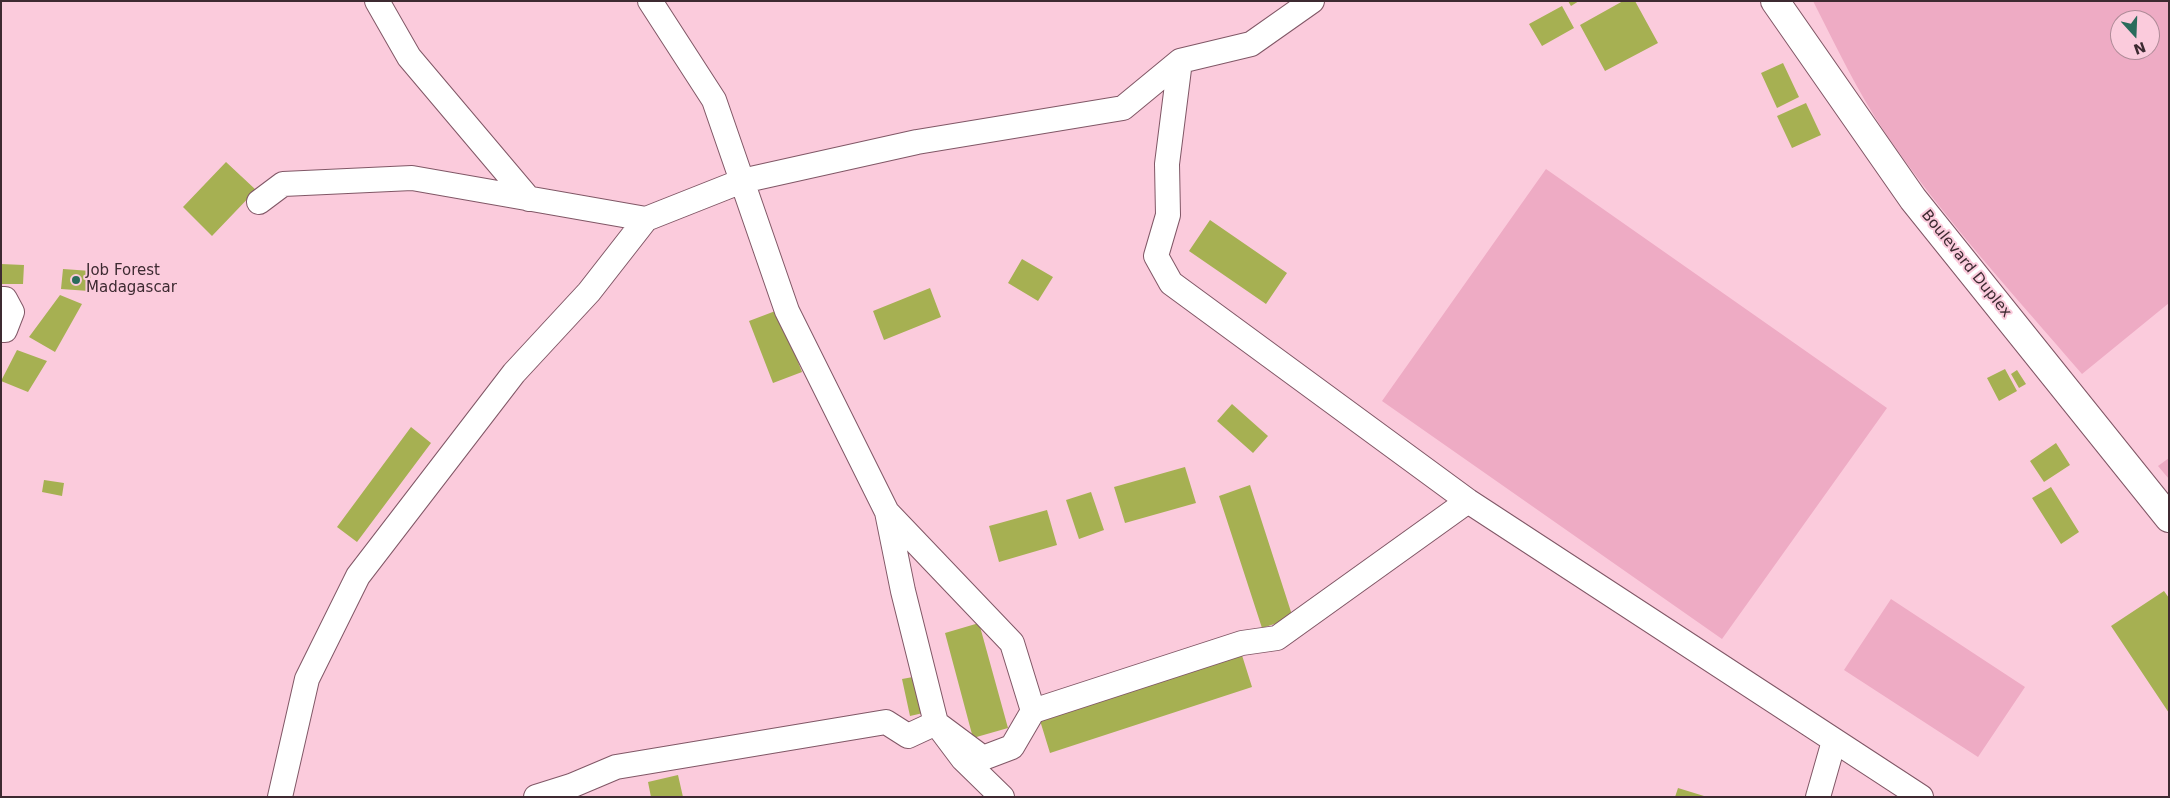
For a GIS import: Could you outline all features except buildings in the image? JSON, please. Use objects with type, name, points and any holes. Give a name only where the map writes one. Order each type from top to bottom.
[{"type":"main road","name":"Boulevard Duplex","points":[[1775,1],[1913,199],[2169,518]]},
{"type":"street","points":[[377,1],[409,57],[529,199]]},
{"type":"street","points":[[650,1],[714,100],[787,312],[888,512],[903,591],[936,723],[963,760],[1002,797]]},
{"type":"street","points":[[280,797],[307,679],[358,576],[514,374],[590,292],[646,220],[742,181],[916,142],[1123,108],[1180,61],[1251,44],[1312,1]]},
{"type":"street","points":[[1180,61],[1167,164],[1168,216],[1156,256],[1171,283],[1468,501],[1921,797]]},
{"type":"street","points":[[259,202],[283,184],[412,178],[646,220]]},
{"type":"street","points":[[1,299],[5,299],[12,312],[5,330],[1,330]]},
{"type":"street","points":[[936,723],[983,758],[1012,746],[1033,711],[1242,643],[1277,638],[1468,501]]},
{"type":"street","points":[[888,512],[1012,643],[1033,711]]},
{"type":"street","points":[[536,797],[571,786],[616,767],[886,722],[908,736],[936,723]]},
{"type":"street","points":[[1818,797],[1834,741]]},
{"type":"shaded area","points":[[1813,1],[2169,1],[2169,303],[2082,374],[1981,257],[1908,166],[1866,102]]},
{"type":"shaded area","points":[[1546,169],[1887,408],[1722,639],[1382,401]]},
{"type":"shaded area","points":[[2169,458],[2169,479],[2158,466]]},
{"type":"shaded area","points":[[1891,599],[2025,687],[1978,757],[1844,670]]},
{"type":"place","name":"Job Forest Madagascar","points":[[76,280]]}]
